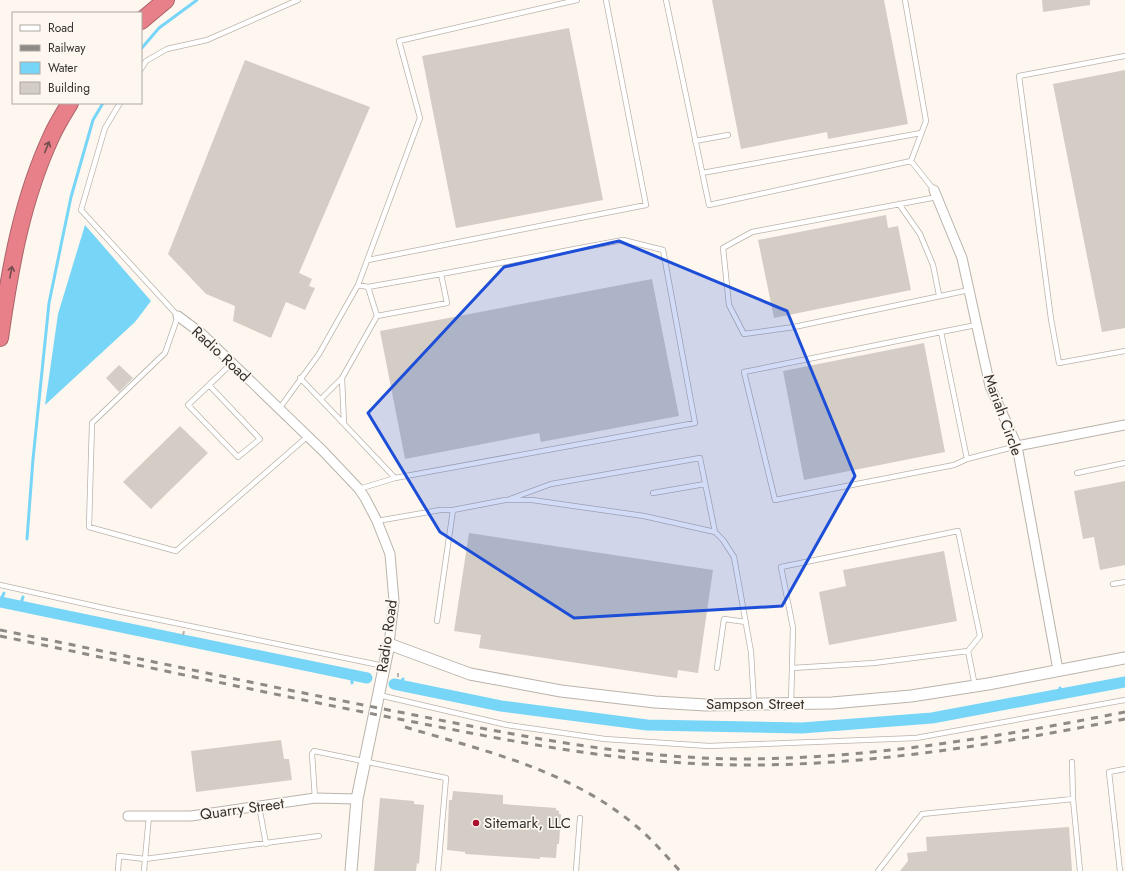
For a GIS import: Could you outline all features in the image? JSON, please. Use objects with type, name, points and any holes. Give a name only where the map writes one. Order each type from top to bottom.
[{"type":"highway","points":[[142,20],[166,0]]},
{"type":"highway","points":[[0,338],[18,234],[30,189],[52,134],[69,104]]},
{"type":"street","name":"Mariah Circle","points":[[935,194],[962,258],[990,386],[1016,446],[1058,670]]},
{"type":"street","name":"Radio Road","points":[[178,316],[202,334],[308,436],[359,489],[377,521],[390,554],[394,601],[389,644],[378,693],[366,762],[357,799],[351,871]]},
{"type":"street","points":[[1016,446],[1125,426]]},
{"type":"street","name":"Sampson Street","points":[[389,644],[470,674],[561,691],[655,702],[754,705],[791,705],[911,696],[975,686],[1125,658]]},
{"type":"street","name":"Quarry Street","points":[[128,816],[191,816],[315,798],[357,799]]},
{"type":"lane","points":[[142,67],[146,61],[167,49],[207,40],[298,0]]},
{"type":"lane","points":[[279,409],[300,378],[319,354],[358,285],[420,118],[399,41],[577,0]]},
{"type":"lane","points":[[368,260],[646,205],[606,0]]},
{"type":"lane","points":[[666,0],[708,205],[911,162]]},
{"type":"lane","points":[[905,0],[926,121],[911,162]]},
{"type":"lane","points":[[1125,56],[1019,76],[1050,319],[1059,363],[1125,351]]},
{"type":"lane","points":[[119,104],[105,128],[81,210],[178,316],[165,353],[92,423],[89,527],[176,551],[308,436]]},
{"type":"lane","points":[[702,173],[922,133]]},
{"type":"lane","points":[[695,141],[728,135]]},
{"type":"lane","points":[[911,162],[935,194],[899,204],[752,232],[723,248],[729,305],[744,334],[794,327],[939,295],[969,290]]},
{"type":"lane","points":[[899,204],[920,234],[933,264],[939,295]]},
{"type":"lane","points":[[358,285],[368,287],[623,240],[663,250],[695,423],[395,478],[359,489]]},
{"type":"lane","points":[[377,316],[447,303],[441,274]]},
{"type":"lane","points":[[321,400],[342,378],[377,316],[368,287]]},
{"type":"lane","points":[[976,325],[744,372],[775,500],[954,465],[967,459],[1016,446]]},
{"type":"lane","points":[[941,332],[967,459]]},
{"type":"lane","points":[[209,385],[260,439],[238,457],[188,405],[232,363]]},
{"type":"lane","points":[[300,378],[395,478]]},
{"type":"lane","points":[[342,378],[344,424]]},
{"type":"lane","points":[[377,521],[440,510],[453,510],[505,500],[551,484],[700,458],[715,532],[734,557],[751,652],[754,705]]},
{"type":"lane","points":[[1077,472],[1125,463]]},
{"type":"lane","points":[[653,493],[705,484]]},
{"type":"lane","points":[[505,500],[532,500],[644,516],[715,532]]},
{"type":"lane","points":[[437,621],[453,510]]},
{"type":"lane","points":[[791,705],[793,628],[781,567],[958,531],[980,636],[968,651],[874,663],[792,668]]},
{"type":"lane","points":[[1113,584],[1125,582]]},
{"type":"lane","points":[[0,585],[383,670]]},
{"type":"lane","points":[[718,668],[724,619],[746,622]]},
{"type":"lane","points":[[968,651],[975,686]]},
{"type":"lane","points":[[378,693],[507,725],[606,739],[709,746],[916,738],[1125,700]]},
{"type":"lane","points":[[315,798],[312,754],[314,751],[446,778],[438,871]]},
{"type":"lane","points":[[1072,762],[1073,799],[1080,871]]},
{"type":"lane","points":[[1120,871],[1109,772],[1125,769]]},
{"type":"lane","points":[[878,871],[922,814],[1073,799]]},
{"type":"lane","points":[[259,806],[266,844]]},
{"type":"lane","points":[[144,871],[149,816]]},
{"type":"lane","points":[[576,871],[580,818]]},
{"type":"lane","points":[[118,871],[120,856],[144,859],[319,836]]},
{"type":"path","points":[[183,635],[184,631]]},
{"type":"highlighted area","points":[[619,241],[787,311],[855,476],[782,606],[574,618],[440,532],[368,413],[504,267]]},
{"type":"water","points":[[85,225],[151,301],[135,322],[45,405],[58,314]]},
{"type":"building","points":[[712,0],[884,0],[908,124],[828,139],[827,132],[741,149]]},
{"type":"building","points":[[1042,0],[1090,0],[1090,5],[1043,12]]},
{"type":"building","points":[[569,28],[603,200],[456,228],[422,56]]},
{"type":"building","points":[[245,60],[370,107],[299,273],[312,279],[309,286],[315,288],[305,310],[286,302],[271,338],[233,321],[235,306],[206,294],[168,254]]},
{"type":"building","points":[[1125,70],[1125,328],[1102,332],[1053,84]]},
{"type":"building","points":[[886,215],[888,228],[898,226],[911,290],[774,318],[758,240]]},
{"type":"building","points":[[652,279],[679,416],[541,442],[539,433],[405,459],[380,331]]},
{"type":"building","points":[[924,343],[945,452],[804,480],[783,371]]},
{"type":"building","points":[[119,365],[133,378],[119,392],[106,378]]},
{"type":"building","points":[[180,426],[208,453],[151,509],[123,482]]},
{"type":"building","points":[[1125,481],[1125,565],[1100,570],[1094,537],[1083,539],[1074,491]]},
{"type":"building","points":[[469,533],[713,570],[698,673],[678,670],[677,678],[479,648],[481,635],[454,631]]},
{"type":"building","points":[[944,551],[957,621],[829,645],[819,592],[846,586],[843,570]]},
{"type":"building","points":[[281,740],[284,759],[289,759],[292,780],[196,792],[191,751]]},
{"type":"building","points":[[453,791],[503,795],[503,804],[556,808],[556,810],[559,811],[559,814],[561,814],[559,844],[557,844],[556,858],[540,857],[540,859],[465,854],[465,852],[447,850],[449,800],[452,800]]},
{"type":"building","points":[[380,798],[414,801],[414,804],[424,805],[419,864],[417,863],[416,871],[374,871]]},
{"type":"building","points":[[1069,827],[1072,871],[900,871],[908,861],[907,853],[927,851],[926,837]]},
{"type":"waterway","points":[[142,48],[159,28],[197,0]]},
{"type":"waterway","points":[[27,539],[33,459],[49,303],[71,197],[93,120],[102,104]]},
{"type":"waterway","points":[[0,602],[4,593]]},
{"type":"waterway","points":[[20,606],[23,597]]},
{"type":"waterway","points":[[0,602],[367,678]]},
{"type":"waterway","points":[[352,678],[352,683]]},
{"type":"waterway","points":[[400,685],[403,679]]},
{"type":"waterway","points":[[394,684],[501,706],[647,725],[802,728],[932,718],[1125,682]]},
{"type":"waterway","points":[[1060,688],[1062,694]]},
{"type":"railway","points":[[0,630],[299,692],[525,736],[610,749],[696,758],[788,758],[885,751],[981,738],[1125,712]]},
{"type":"railway","points":[[0,636],[303,700],[487,736],[529,744],[654,761],[739,765],[837,762],[933,752],[981,745],[1125,719]]},
{"type":"railway","points":[[405,727],[526,764],[583,790],[610,807],[642,831],[680,871]]},
{"type":"place","name":"Sitemark, LLC","points":[[476,823]]}]
